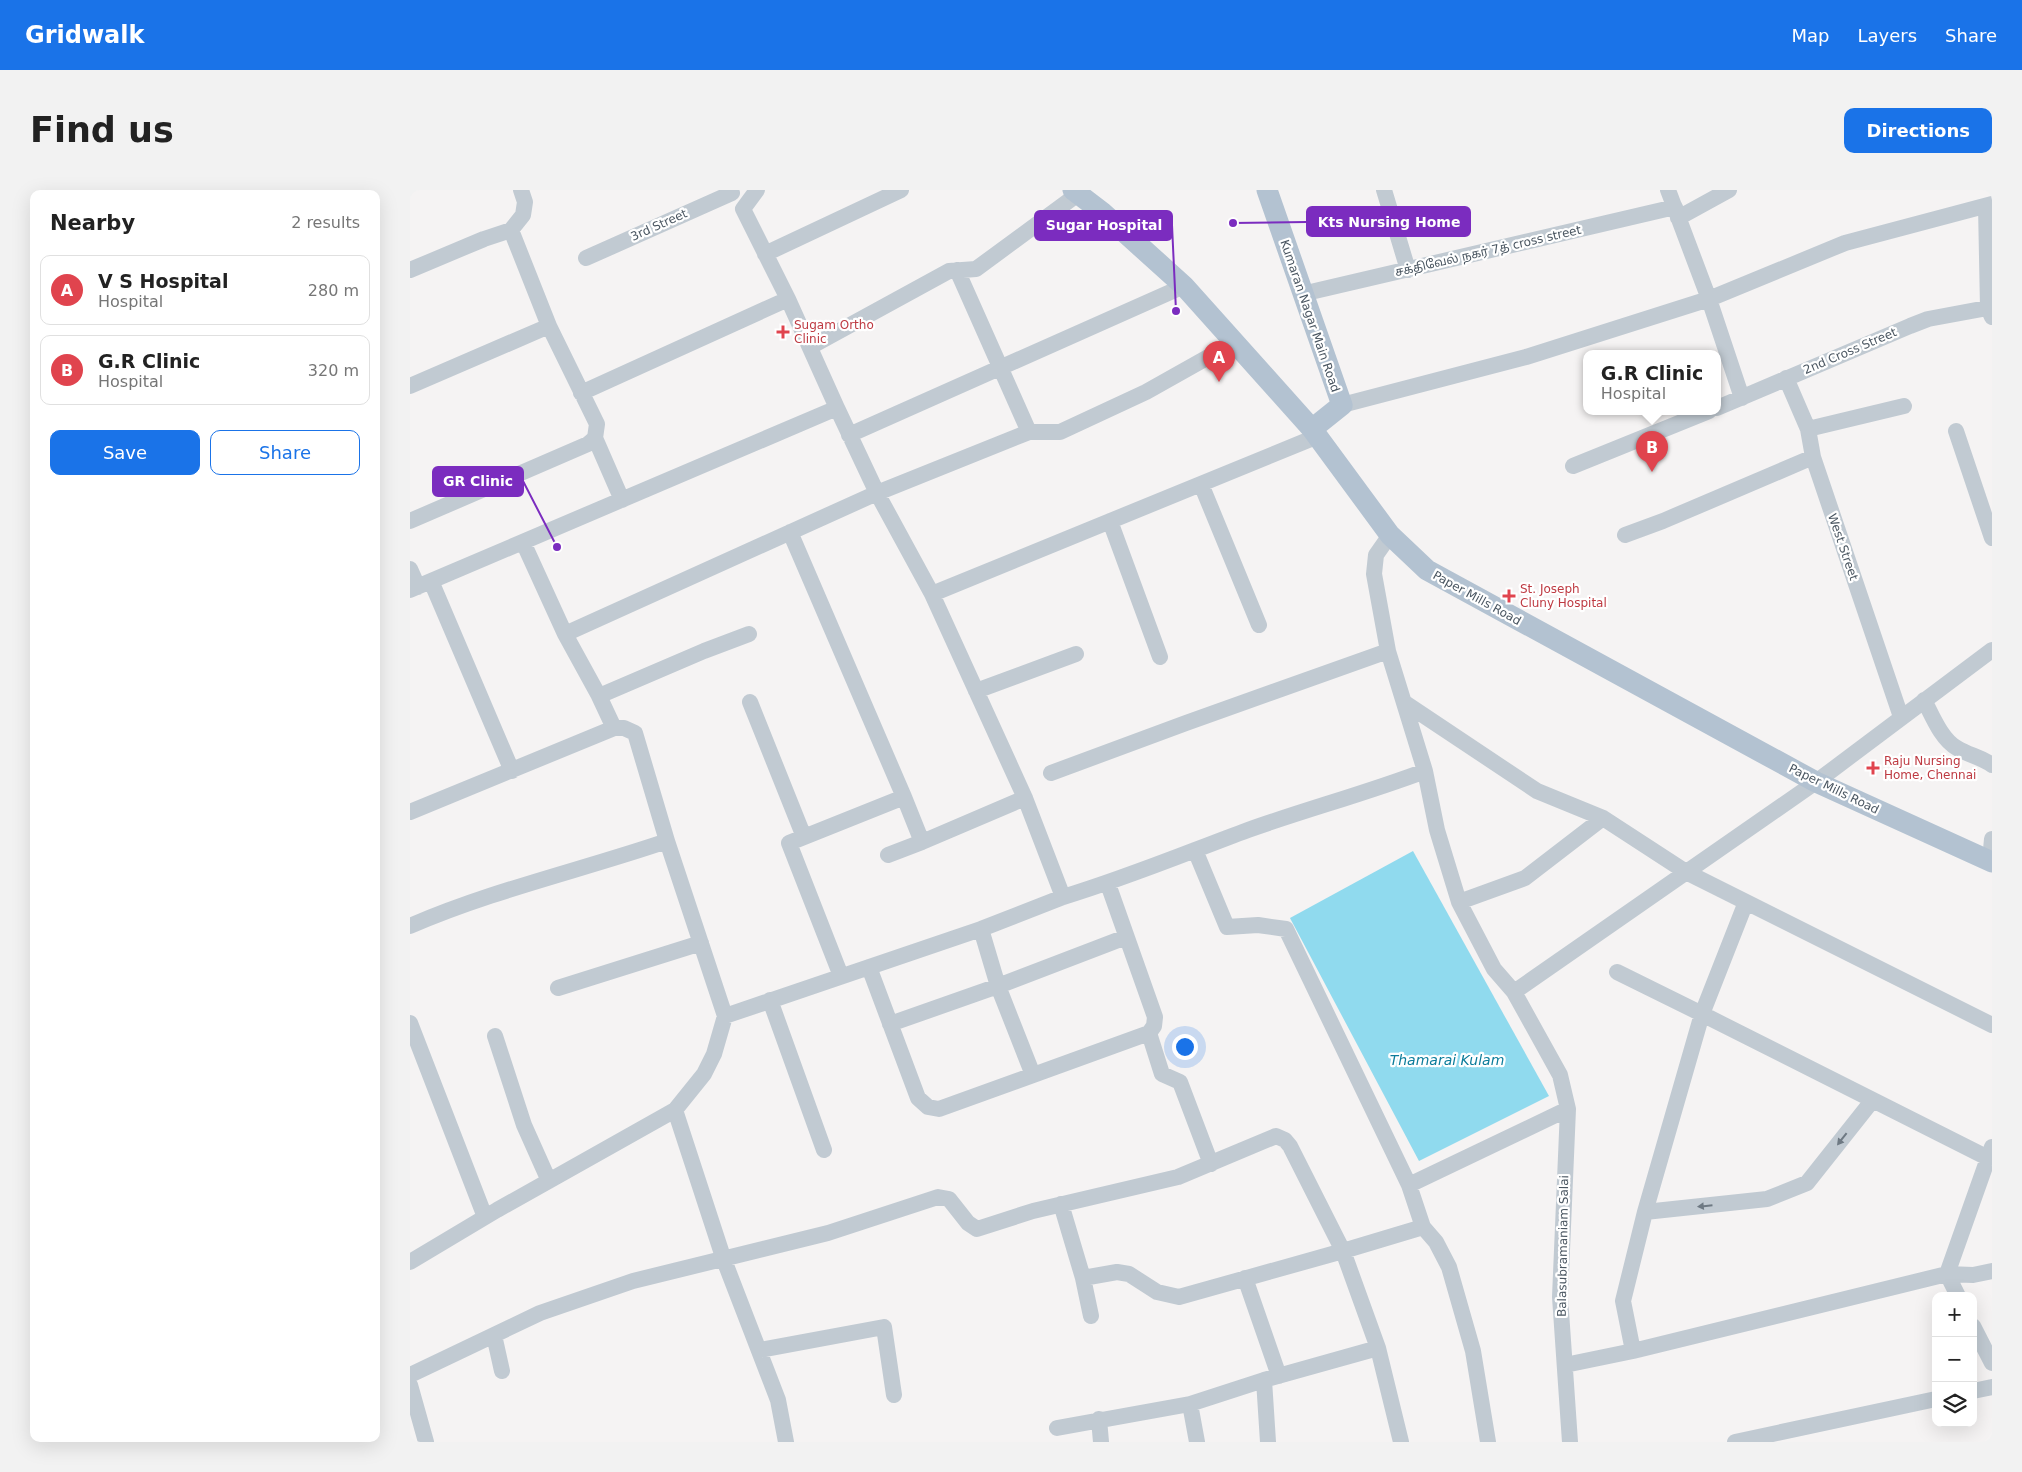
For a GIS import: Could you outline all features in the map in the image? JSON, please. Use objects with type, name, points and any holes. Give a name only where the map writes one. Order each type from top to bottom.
[{"type":"main road","name":"Kumaran Nagar Main Road","points":[[1267,190],[1342,405],[1315,433]]},
{"type":"main road","name":"Paper Mills Road","points":[[1076,192],[1102,212],[1184,286],[1315,433],[1390,535],[1427,570],[1816,782],[1991,862]]},
{"type":"street","points":[[410,270],[484,238],[511,230],[523,214],[525,202],[521,190]]},
{"type":"street","points":[[743,209],[757,190]]},
{"type":"street","points":[[765,254],[901,190]]},
{"type":"street","points":[[1384,190],[1408,270]]},
{"type":"street","points":[[1668,190],[1709,299],[1742,398]]},
{"type":"street","name":"சக்திவேல் நகர் 7த் cross street","points":[[1302,294],[1676,213],[1729,190]]},
{"type":"street","points":[[731,191],[743,209],[788,299],[877,493],[932,594],[1025,798],[1063,897]]},
{"type":"street","name":"3rd Street","points":[[586,258],[731,191]]},
{"type":"street","points":[[810,347],[949,271],[976,268],[1076,192]]},
{"type":"street","points":[[1342,405],[1526,358],[1709,299],[1845,243],[1989,205],[1991,311]]},
{"type":"street","points":[[511,230],[549,326],[597,424],[595,438],[622,500]]},
{"type":"street","points":[[957,270],[1029,432]]},
{"type":"street","points":[[849,435],[1184,286]]},
{"type":"street","points":[[582,393],[788,299]]},
{"type":"street","name":"2nd Cross Street","points":[[1721,406],[1928,319],[1991,311]]},
{"type":"street","points":[[410,386],[549,326]]},
{"type":"street","points":[[565,634],[877,493],[1029,432],[1060,432],[1146,392],[1235,342]]},
{"type":"street","name":"West Street","points":[[1786,378],[1808,429],[1813,457],[1901,717]]},
{"type":"street","points":[[1808,429],[1904,406]]},
{"type":"street","points":[[420,586],[837,408]]},
{"type":"street","points":[[1572,466],[1699,415]]},
{"type":"street","points":[[1956,431],[1992,538]]},
{"type":"street","points":[[932,594],[1201,484],[1315,433]]},
{"type":"street","points":[[410,521],[588,444],[595,438]]},
{"type":"street","points":[[1625,535],[1663,521],[1813,457]]},
{"type":"street","points":[[1201,484],[1259,625]]},
{"type":"street","points":[[1110,521],[1160,657]]},
{"type":"street","points":[[790,532],[922,842]]},
{"type":"street","name":"Balasubramaniam Salai","points":[[1390,535],[1376,555],[1374,574],[1388,651],[1425,771],[1437,830],[1459,902],[1494,969],[1514,992],[1560,1075],[1568,1109],[1560,1296],[1570,1442]]},
{"type":"street","points":[[523,542],[565,634],[614,728]]},
{"type":"street","points":[[410,568],[512,771]]},
{"type":"street","points":[[599,696],[749,634]]},
{"type":"street","points":[[1514,992],[1816,782],[1992,650]]},
{"type":"street","points":[[1051,773],[1388,651]]},
{"type":"street","points":[[976,691],[1076,654]]},
{"type":"street","points":[[1924,700],[1948,740],[1956,748],[1983,759],[1992,765]]},
{"type":"street","points":[[750,702],[804,837]]},
{"type":"street","points":[[1405,703],[1537,791],[1603,818],[1686,872],[1992,1025]]},
{"type":"street","points":[[410,812],[614,728],[624,728],[634,733],[667,841],[725,1016],[714,1054],[704,1074],[675,1110],[485,1217],[410,1262]]},
{"type":"street","points":[[725,1016],[981,928],[1063,897],[1108,884],[1250,829],[1381,788],[1425,771]]},
{"type":"street","points":[[841,976],[789,843],[904,797]]},
{"type":"street","points":[[888,855],[1025,798]]},
{"type":"street","points":[[1459,902],[1525,878],[1603,818]]},
{"type":"street","points":[[1991,862],[1992,839]]},
{"type":"street","points":[[410,926],[475,900],[667,841]]},
{"type":"street","points":[[1195,850],[1227,927],[1258,925],[1286,929],[1409,1185],[1423,1227],[1436,1242],[1448,1267],[1473,1352],[1488,1442]]},
{"type":"street","points":[[869,967],[918,1098],[928,1107],[939,1109],[1149,1033],[1154,1026],[1155,1018],[1108,884]]},
{"type":"street","points":[[1633,1351],[1623,1301],[1644,1212],[1702,1014],[1746,902]]},
{"type":"street","points":[[981,928],[998,986],[1032,1076]]},
{"type":"street","points":[[890,1024],[998,986],[1126,937]]},
{"type":"street","points":[[558,988],[701,943]]},
{"type":"street","points":[[1617,972],[1872,1100],[1990,1152],[1947,1274],[1956,1292]]},
{"type":"street","points":[[770,1000],[824,1150]]},
{"type":"street","points":[[410,1022],[485,1217]]},
{"type":"street","points":[[1149,1033],[1162,1074],[1180,1082],[1211,1164]]},
{"type":"street","points":[[496,1036],[524,1125],[549,1181]]},
{"type":"street","points":[[1644,1212],[1767,1199],[1807,1183],[1872,1100]]},
{"type":"street","points":[[1409,1185],[1568,1109]]},
{"type":"street","points":[[675,1110],[724,1260],[778,1400],[786,1442]]},
{"type":"street","points":[[410,1375],[540,1313],[633,1281],[724,1260],[854,1225],[938,1197],[949,1199],[968,1223],[977,1229],[1033,1211],[1178,1177],[1276,1136],[1285,1140],[1290,1146],[1343,1252],[1378,1348],[1398,1442]]},
{"type":"street","points":[[1062,1204],[1083,1278],[1091,1316]]},
{"type":"street","points":[[1083,1278],[1117,1272],[1129,1274],[1157,1292],[1179,1297],[1343,1252],[1423,1227]]},
{"type":"street","points":[[1564,1365],[1633,1351],[1947,1274],[1973,1275],[1992,1271]]},
{"type":"street","points":[[1245,1278],[1271,1378],[1268,1442]]},
{"type":"street","points":[[760,1350],[884,1328],[894,1395]]},
{"type":"street","points":[[1977,1334],[1992,1363]]},
{"type":"street","points":[[494,1335],[502,1371]]},
{"type":"street","points":[[1057,1428],[1190,1404],[1271,1378],[1378,1348]]},
{"type":"street","points":[[410,1385],[426,1442]]},
{"type":"street","points":[[1977,1390],[1992,1387]]},
{"type":"street","points":[[1735,1442],[1932,1400]]},
{"type":"street","points":[[1190,1404],[1197,1442]]},
{"type":"street","points":[[1099,1420],[1102,1442]]},
{"type":"water","name":"Thamarai Kulam","points":[[1413,851],[1549,1096],[1419,1161],[1290,918]]},
{"type":"place","name":"Kts Nursing Home","points":[[1233,223]]},
{"type":"place","name":"Sugar Hospital","points":[[1176,311]]},
{"type":"place","name":"Sugam Ortho Clinic","points":[[783,332]]},
{"type":"place","name":"V S Hospital","points":[[1219,382]]},
{"type":"place","name":"G.R Clinic","points":[[1652,472]]},
{"type":"place","name":"GR Clinic","points":[[557,547]]},
{"type":"place","name":"St. Joseph Cluny Hospital","points":[[1509,596]]},
{"type":"place","name":"Raju Nursing Home, Chennai","points":[[1873,768]]}]
